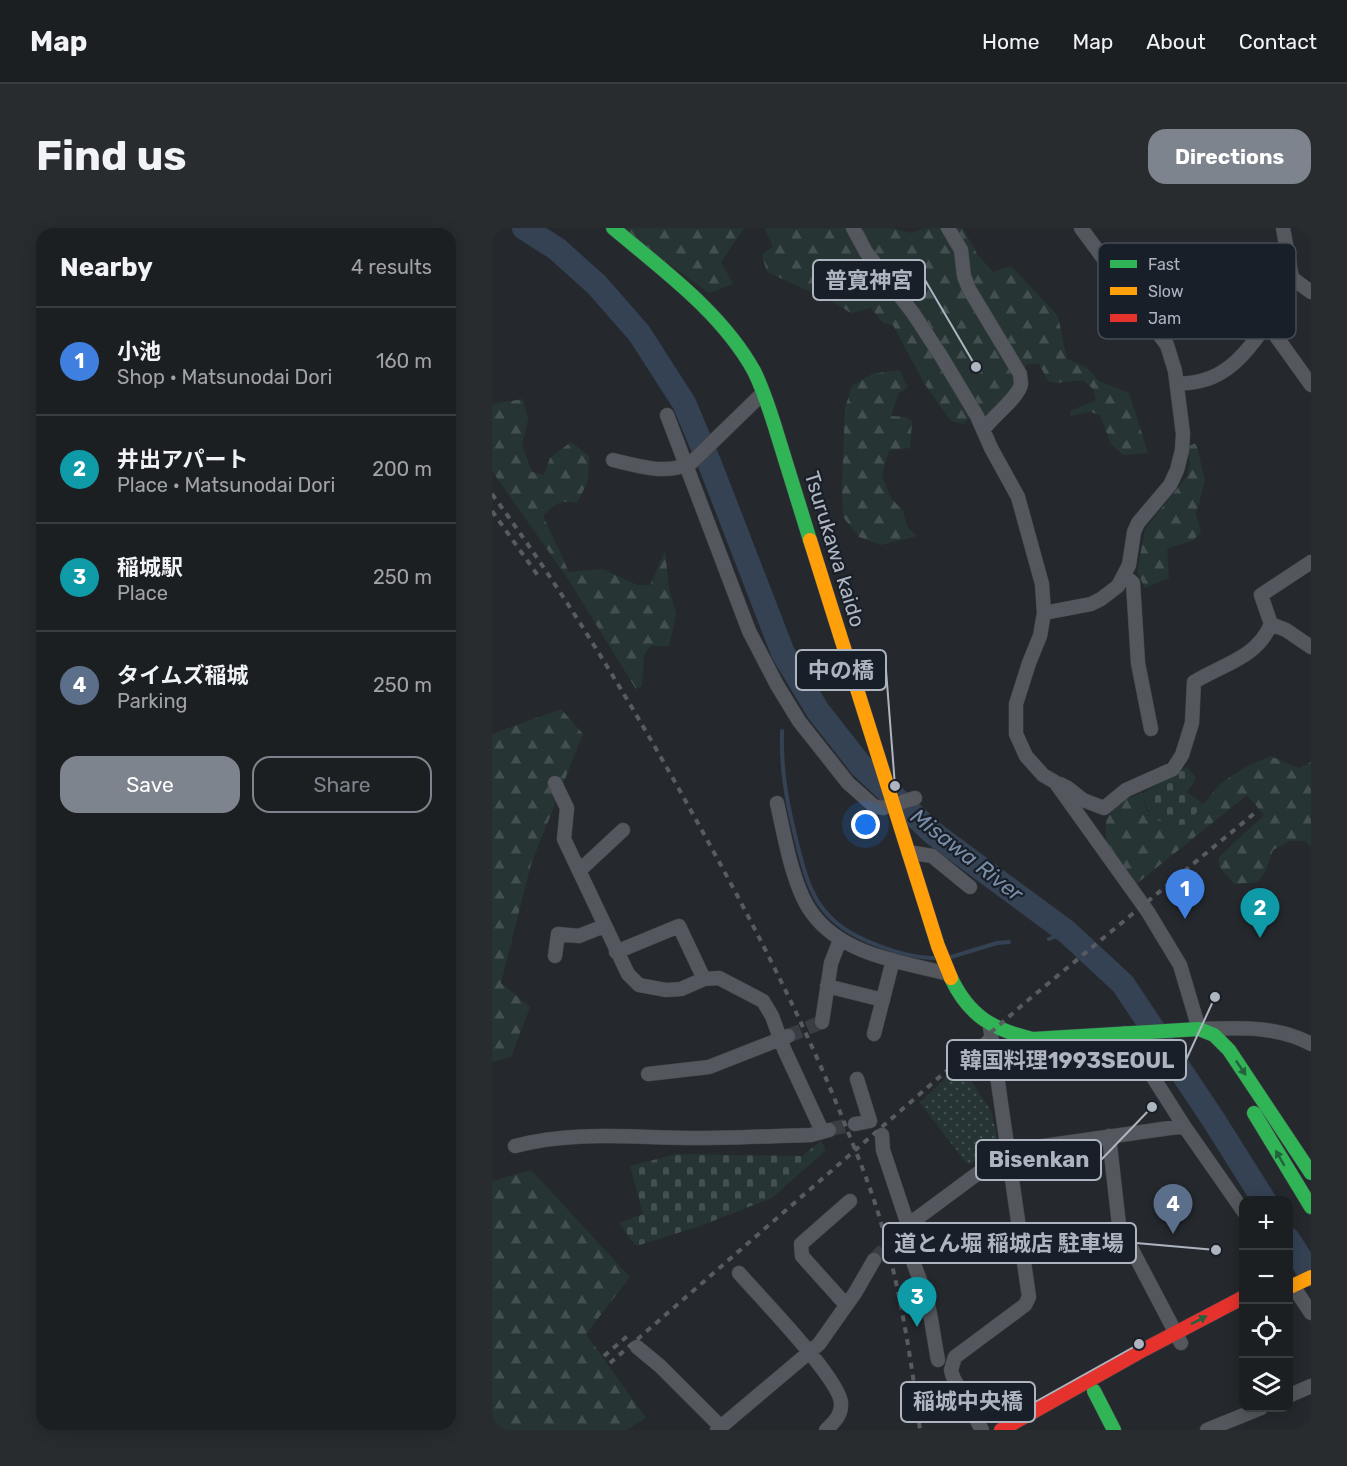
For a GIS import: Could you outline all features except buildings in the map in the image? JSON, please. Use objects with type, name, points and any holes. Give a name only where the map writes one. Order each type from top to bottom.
[{"type":"main road","name":"Tsurukawa kaido","points":[[613,228],[691,295],[727,332],[751,367],[763,393],[882,769],[888,806],[901,829],[947,970],[964,1003],[990,1027],[1015,1036],[1033,1039],[1199,1029]]},
{"type":"main road","points":[[1199,1029],[1214,1035],[1229,1050],[1311,1173]]},
{"type":"main road","points":[[1199,1029],[1244,1095],[1311,1207]]},
{"type":"main road","points":[[1296,1279],[1311,1263]]},
{"type":"main road","points":[[1026,1430],[1094,1391],[1239,1300]]},
{"type":"main road","points":[[1001,1430],[1179,1338],[1239,1313]]},
{"type":"main road","points":[[1094,1391],[1114,1430]]},
{"type":"street","points":[[853,228],[872,260],[913,313],[941,356],[984,429],[991,448],[1018,497],[1042,584],[1044,614],[1040,636],[1018,696],[1015,724],[1016,734],[1026,756],[1043,775],[1068,788],[1083,800],[1104,808],[1126,790],[1173,769],[1182,755],[1192,723],[1194,682],[1243,657],[1255,648],[1266,636],[1271,624],[1261,595],[1311,562]]},
{"type":"street","points":[[948,228],[961,250],[964,276],[969,289],[1020,374],[1021,385],[1016,394],[984,429]]},
{"type":"street","points":[[1081,228],[1098,251]]},
{"type":"street","points":[[1283,228],[1286,243]]},
{"type":"street","points":[[1296,281],[1311,292]]},
{"type":"street","points":[[1044,614],[1091,604],[1112,591],[1125,576],[1138,523],[1170,485],[1180,461],[1183,435],[1175,371],[1167,345],[1163,339]]},
{"type":"street","points":[[1177,384],[1198,382],[1222,372],[1254,339]]},
{"type":"street","points":[[1278,339],[1311,385]]},
{"type":"street","points":[[613,460],[670,470],[688,464],[763,393]]},
{"type":"street","points":[[667,415],[688,464],[749,631],[799,721],[848,783],[874,806],[888,806],[913,798]]},
{"type":"street","points":[[1125,576],[1133,583],[1138,663],[1151,729]]},
{"type":"street","points":[[1271,624],[1286,630],[1311,647]]},
{"type":"street","points":[[515,1146],[574,1136],[695,1138],[811,1135],[827,1130],[785,1037],[763,1001],[719,978],[704,979],[681,989],[666,990],[639,985],[628,974],[564,839],[567,808],[555,783]]},
{"type":"street","points":[[1055,783],[1148,912],[1180,965],[1199,1029],[1265,1030],[1285,1034],[1311,1044]]},
{"type":"street","points":[[777,803],[787,845],[805,900],[812,913],[840,940],[893,960],[947,970]]},
{"type":"street","points":[[579,871],[624,830]]},
{"type":"street","points":[[909,852],[932,856],[970,887]]},
{"type":"street","points":[[555,956],[558,934],[579,936],[604,926]]},
{"type":"street","points":[[616,952],[679,926],[704,979]]},
{"type":"street","points":[[822,1022],[831,963],[840,940]]},
{"type":"street","points":[[874,1034],[893,960]]},
{"type":"street","points":[[827,986],[883,1000]]},
{"type":"street","points":[[982,1430],[953,1377],[951,1370],[955,1357],[1025,1305],[1029,1297],[990,1027]]},
{"type":"street","points":[[1129,1033],[1184,1126],[1239,1205]]},
{"type":"street","points":[[648,1074],[709,1066],[785,1037]]},
{"type":"street","points":[[855,1124],[870,1121],[857,1079]]},
{"type":"street","points":[[891,1242],[908,1225],[1008,1151],[1184,1126]]},
{"type":"street","points":[[882,1135],[883,1149],[908,1225],[907,1234],[912,1263],[927,1299],[938,1360]]},
{"type":"street","points":[[1109,1137],[1119,1225],[1179,1338]]},
{"type":"street","points":[[846,1305],[802,1256],[801,1244],[850,1201]]},
{"type":"street","points":[[637,1347],[660,1366],[719,1428],[819,1344],[874,1260]]},
{"type":"street","points":[[739,1273],[810,1353],[836,1387],[840,1396],[840,1414],[825,1430]]},
{"type":"street","points":[[1296,1279],[1311,1313]]},
{"type":"street","points":[[1293,1394],[1311,1386]]},
{"type":"street","points":[[1207,1430],[1249,1412]]},
{"type":"green space","points":[[625,228],[744,228],[721,262],[733,284],[709,293],[643,245]]},
{"type":"green space","points":[[764,228],[892,228],[911,233],[926,228],[963,228],[977,254],[993,272],[1011,266],[1058,316],[1067,359],[1086,367],[1099,381],[1129,393],[1148,453],[1123,455],[1111,444],[1100,415],[1090,412],[1070,416],[1070,411],[1096,400],[1094,390],[1083,380],[1055,383],[1048,381],[1039,364],[1028,364],[1016,375],[1015,391],[985,421],[978,411],[963,424],[951,421],[924,383],[893,325],[883,323],[871,308],[851,313],[833,302],[767,272],[762,255],[773,246]]},
{"type":"green space","points":[[899,370],[908,387],[898,394],[891,416],[906,417],[912,421],[910,448],[889,450],[882,475],[890,497],[903,511],[908,528],[917,536],[881,545],[859,537],[843,517],[845,408],[852,386],[872,374]]},
{"type":"green space","points":[[523,399],[528,419],[522,445],[532,472],[544,475],[550,458],[571,442],[589,456],[588,481],[577,503],[558,504],[543,516],[569,572],[603,569],[637,585],[650,585],[665,551],[669,588],[676,614],[669,646],[650,646],[644,656],[642,686],[636,689],[568,579],[492,471],[492,404]]},
{"type":"green space","points":[[1196,443],[1205,481],[1196,514],[1201,532],[1192,541],[1167,548],[1169,578],[1145,588],[1137,572],[1145,529],[1188,475],[1189,446]]},
{"type":"green space","points":[[561,709],[583,734],[531,864],[501,983],[530,1007],[511,1057],[492,1062],[492,734]]},
{"type":"green space","points":[[1270,756],[1299,768],[1311,762],[1311,848],[1306,841],[1290,841],[1273,850],[1266,870],[1258,882],[1234,884],[1219,866],[1219,857],[1264,815],[1247,795],[1135,885],[1106,843],[1106,820],[1118,802],[1142,793],[1147,811],[1187,824],[1221,783],[1242,769]]},
{"type":"green space","points":[[1187,767],[1196,778],[1187,792],[1203,804],[1188,824],[1164,823],[1153,816],[1142,794]]},
{"type":"green space","points":[[960,1064],[991,1111],[1000,1147],[968,1165],[920,1103]]},
{"type":"green space","points":[[821,1141],[826,1150],[772,1198],[700,1226],[636,1246],[619,1223],[643,1214],[630,1166],[677,1154],[802,1156]]},
{"type":"green space","points":[[531,1170],[630,1277],[586,1334],[646,1418],[627,1430],[492,1430],[492,1181]]},
{"type":"waterway","name":"Misawa River","points":[[524,228],[557,249],[597,285],[639,333],[684,403],[783,653],[818,711],[862,767],[933,833],[1067,932],[1123,984],[1261,1196]]},
{"type":"waterway","points":[[782,731],[783,771],[789,808],[805,873],[819,903],[828,915],[857,936],[898,952],[935,958]]},
{"type":"waterway","points":[[1049,939],[1067,932]]},
{"type":"waterway","points":[[951,957],[997,943],[1009,942]]},
{"type":"waterway","name":"Misawa River","points":[[1293,1247],[1311,1275]]},
{"type":"tunnel","points":[[788,1036],[822,1022]]},
{"type":"tunnel","points":[[831,1129],[855,1124]]},
{"type":"tunnel","points":[[874,1260],[891,1242]]},
{"type":"railway","points":[[492,494],[559,591],[622,690],[737,895],[810,1042],[858,1156],[879,1217],[901,1304],[920,1430]]},
{"type":"railway","points":[[492,511],[539,577]]},
{"type":"railway","points":[[610,1363],[1027,1001],[1256,812]]},
{"type":"railway","points":[[604,1356],[631,1333]]},
{"type":"traffic: fast","points":[[613,228],[709,311],[741,350],[754,371],[765,396],[810,540]]},
{"type":"traffic: fast","points":[[951,978],[974,1012],[994,1026],[1033,1039],[1199,1029],[1214,1035],[1229,1050],[1311,1173]]},
{"type":"traffic: fast","points":[[1254,1113],[1311,1207]]},
{"type":"traffic: fast","points":[[1094,1391],[1114,1430]]},
{"type":"traffic: slow","points":[[810,540],[938,946],[951,978]]},
{"type":"traffic: slow","points":[[1293,1286],[1311,1277]]},
{"type":"traffic: jam","points":[[1001,1430],[1145,1349],[1239,1300]]},
{"type":"place","name":"普寛神宮","points":[[976,367]]},
{"type":"place","name":"中の橋","points":[[895,786]]},
{"type":"place","name":"小池","points":[[1185,919]]},
{"type":"place","name":"井出アパート","points":[[1260,938]]},
{"type":"place","name":"韓国料理1993SEOUL","points":[[1215,997]]},
{"type":"place","name":"Bisenkan","points":[[1152,1107]]},
{"type":"place","name":"タイムズ稲城","points":[[1173,1234]]},
{"type":"place","name":"道とん堀 稲城店 駐車場","points":[[1216,1250]]},
{"type":"place","name":"稲城駅","points":[[917,1327]]},
{"type":"place","name":"稲城中央橋","points":[[1139,1344]]}]
